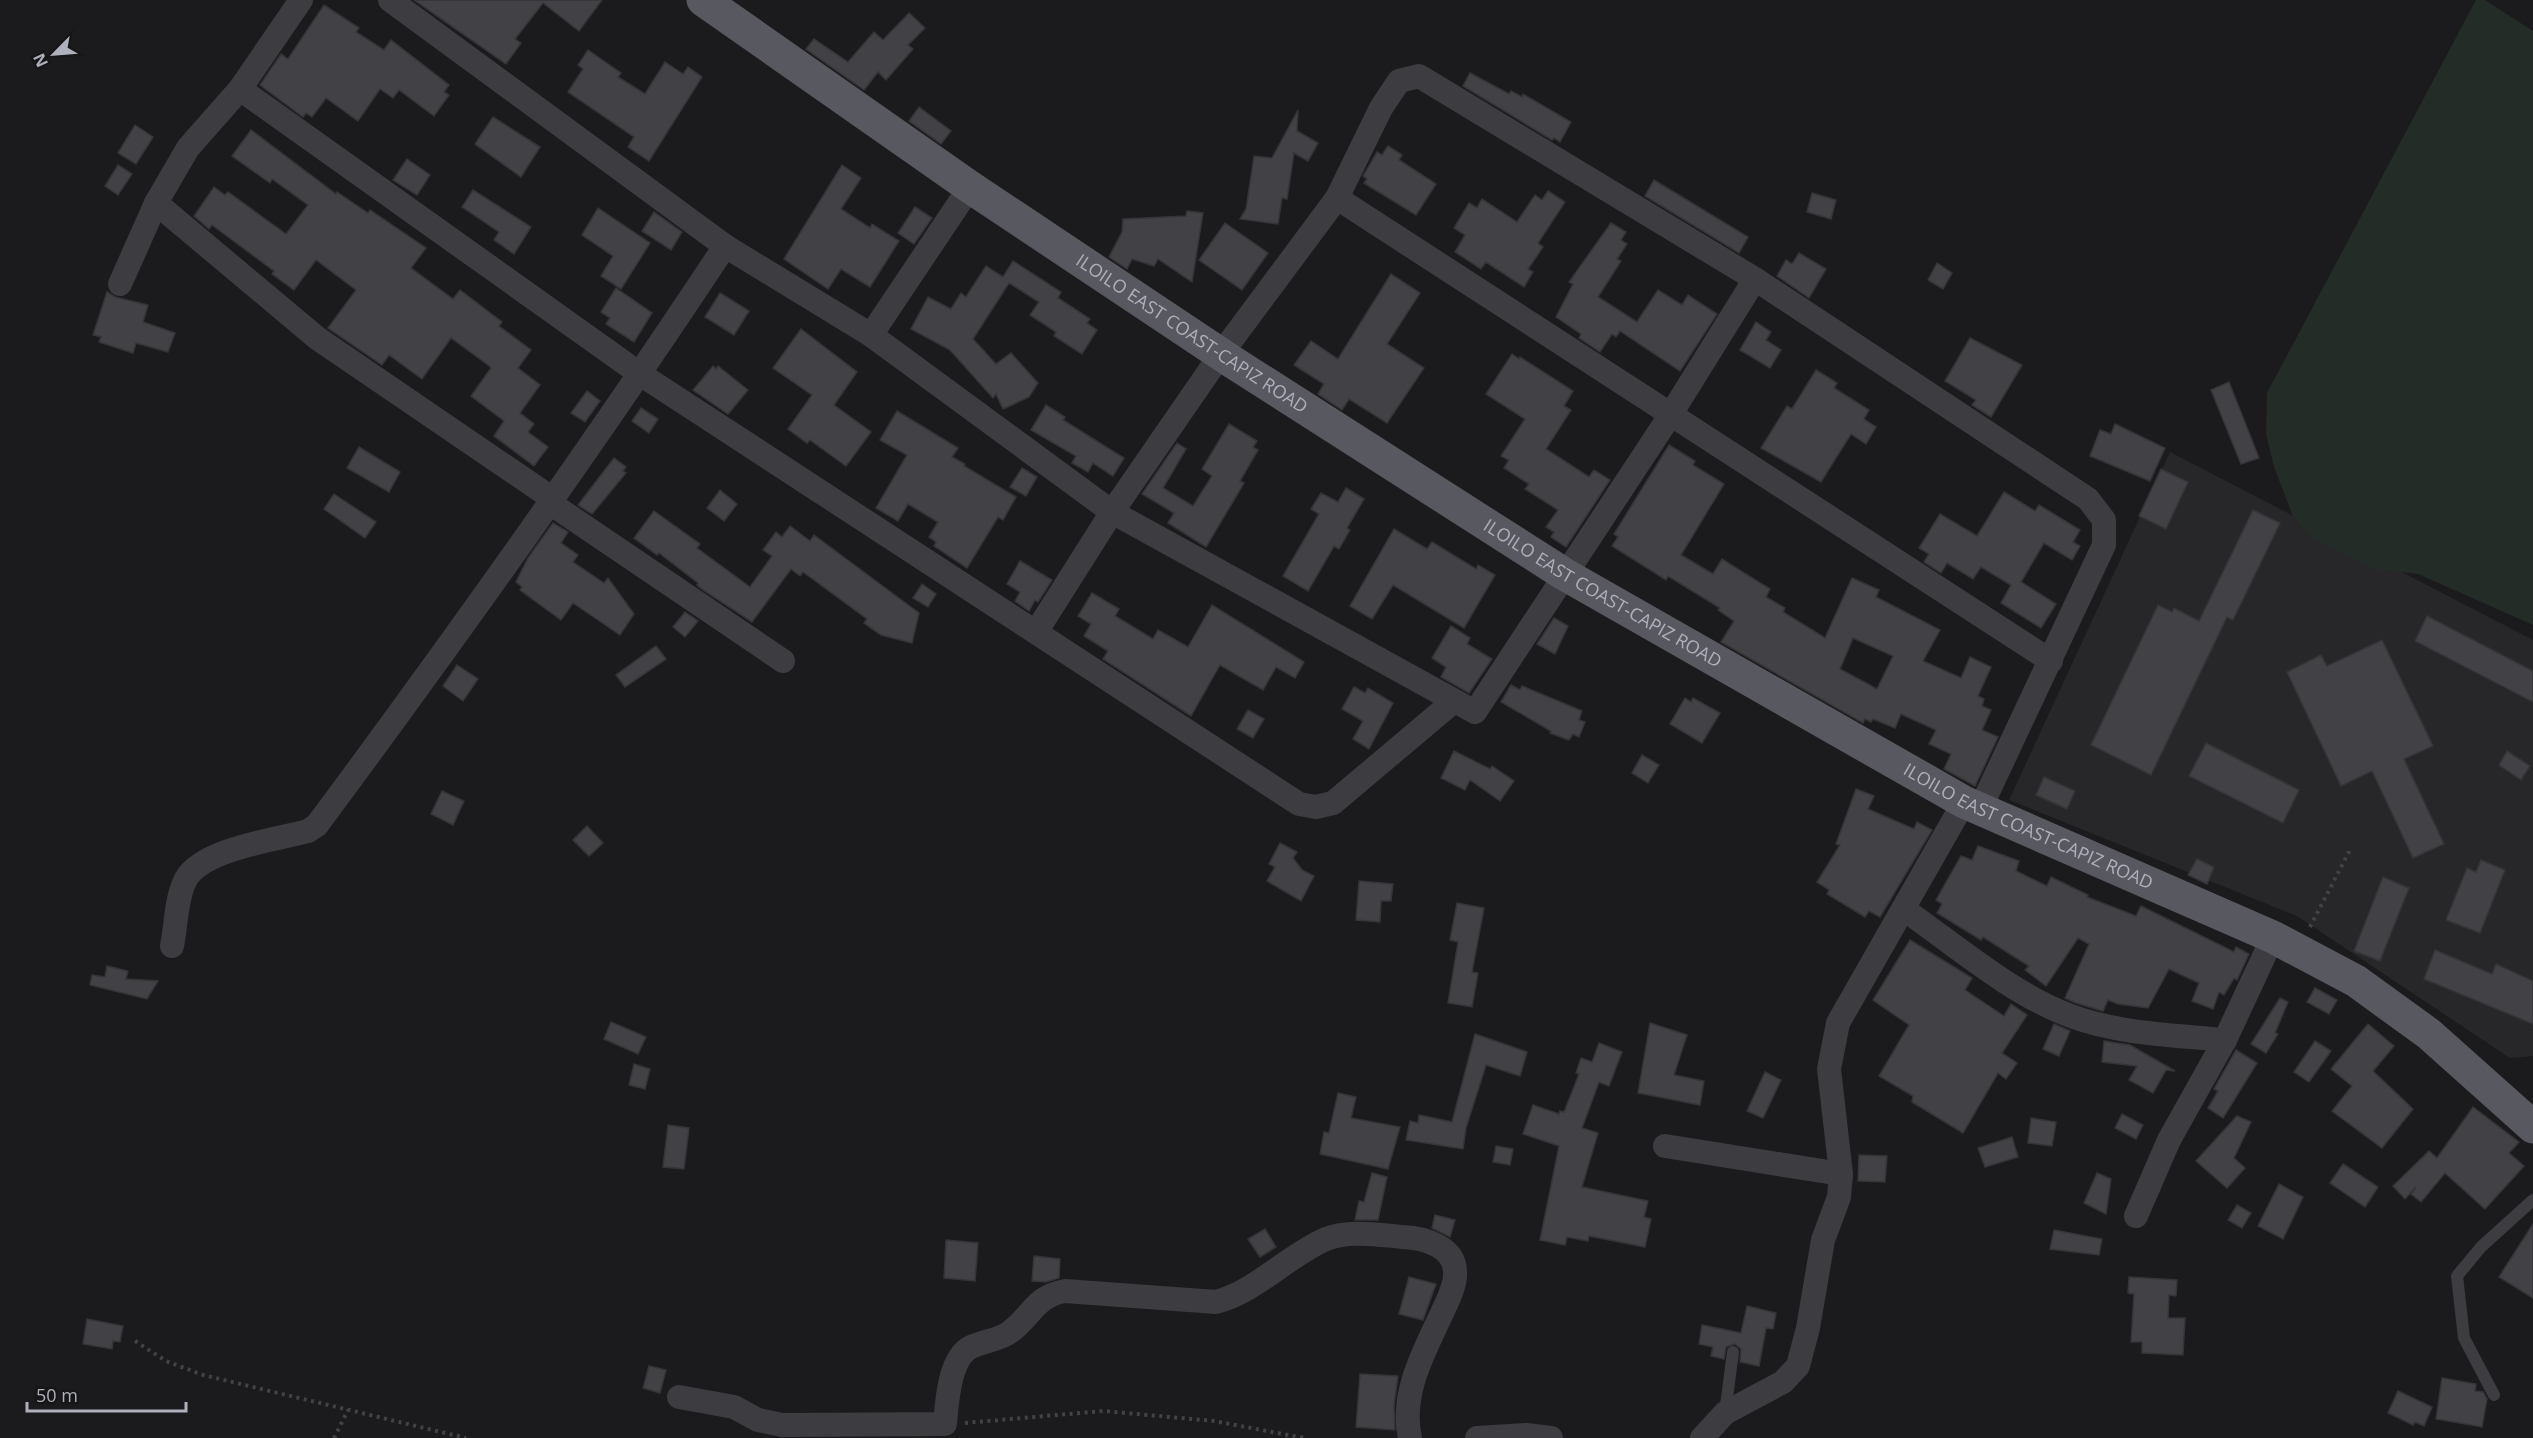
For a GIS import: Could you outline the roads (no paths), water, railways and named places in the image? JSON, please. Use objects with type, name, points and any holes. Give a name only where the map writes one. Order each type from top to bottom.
[{"type":"main road","name":"ILOILO EAST COAST-CAPIZ ROAD","points":[[703,0],[970,187],[1221,354],[1564,574],[1972,806],[2285,944],[2356,981],[2429,1034],[2533,1127]]},
{"type":"street","points":[[120,284],[156,203],[188,148],[240,89],[301,0]]},
{"type":"street","points":[[390,0],[726,246],[872,335],[1112,512],[1475,712],[1671,414],[1755,279]]},
{"type":"street","points":[[1036,632],[1112,512],[1221,354],[1338,198],[1381,108],[1399,81],[1419,76],[1755,279],[2088,499],[2104,520],[2104,545],[2051,661],[1972,806],[1905,910],[1839,1023],[1829,1069],[1841,1174],[1839,1197],[1823,1240],[1808,1328],[1798,1366],[1783,1382],[1725,1413],[1702,1438]]},
{"type":"street","points":[[240,89],[640,375],[1299,804],[1316,807],[1333,803],[1454,701]]},
{"type":"street","points":[[872,335],[970,187]]},
{"type":"street","points":[[1338,198],[2051,661]]},
{"type":"street","points":[[156,203],[317,338],[783,661]]},
{"type":"street","points":[[172,946],[184,882],[195,868],[218,854],[308,831],[317,825],[458,635],[640,375],[726,246]]},
{"type":"street","points":[[1905,910],[2015,987],[2070,1016],[2123,1030],[2225,1040]]},
{"type":"street","points":[[2136,1216],[2169,1140],[2225,1040],[2285,944]]},
{"type":"street","points":[[1665,1146],[1841,1174]]},
{"type":"street","points":[[679,1397],[734,1407],[758,1420],[782,1425],[945,1424],[957,1361],[969,1348],[1010,1333],[1050,1293],[1065,1291],[1216,1302],[1235,1297],[1327,1239],[1355,1234],[1432,1241],[1450,1257],[1455,1266],[1456,1277],[1419,1363],[1405,1409],[1410,1438]]},
{"type":"street","points":[[1478,1438],[1526,1435],[1551,1438]]},
{"type":"lane","points":[[2494,1395],[2464,1338],[2457,1276],[2481,1247],[2533,1200]]},
{"type":"lane","points":[[1725,1413],[1732,1353]]}]
